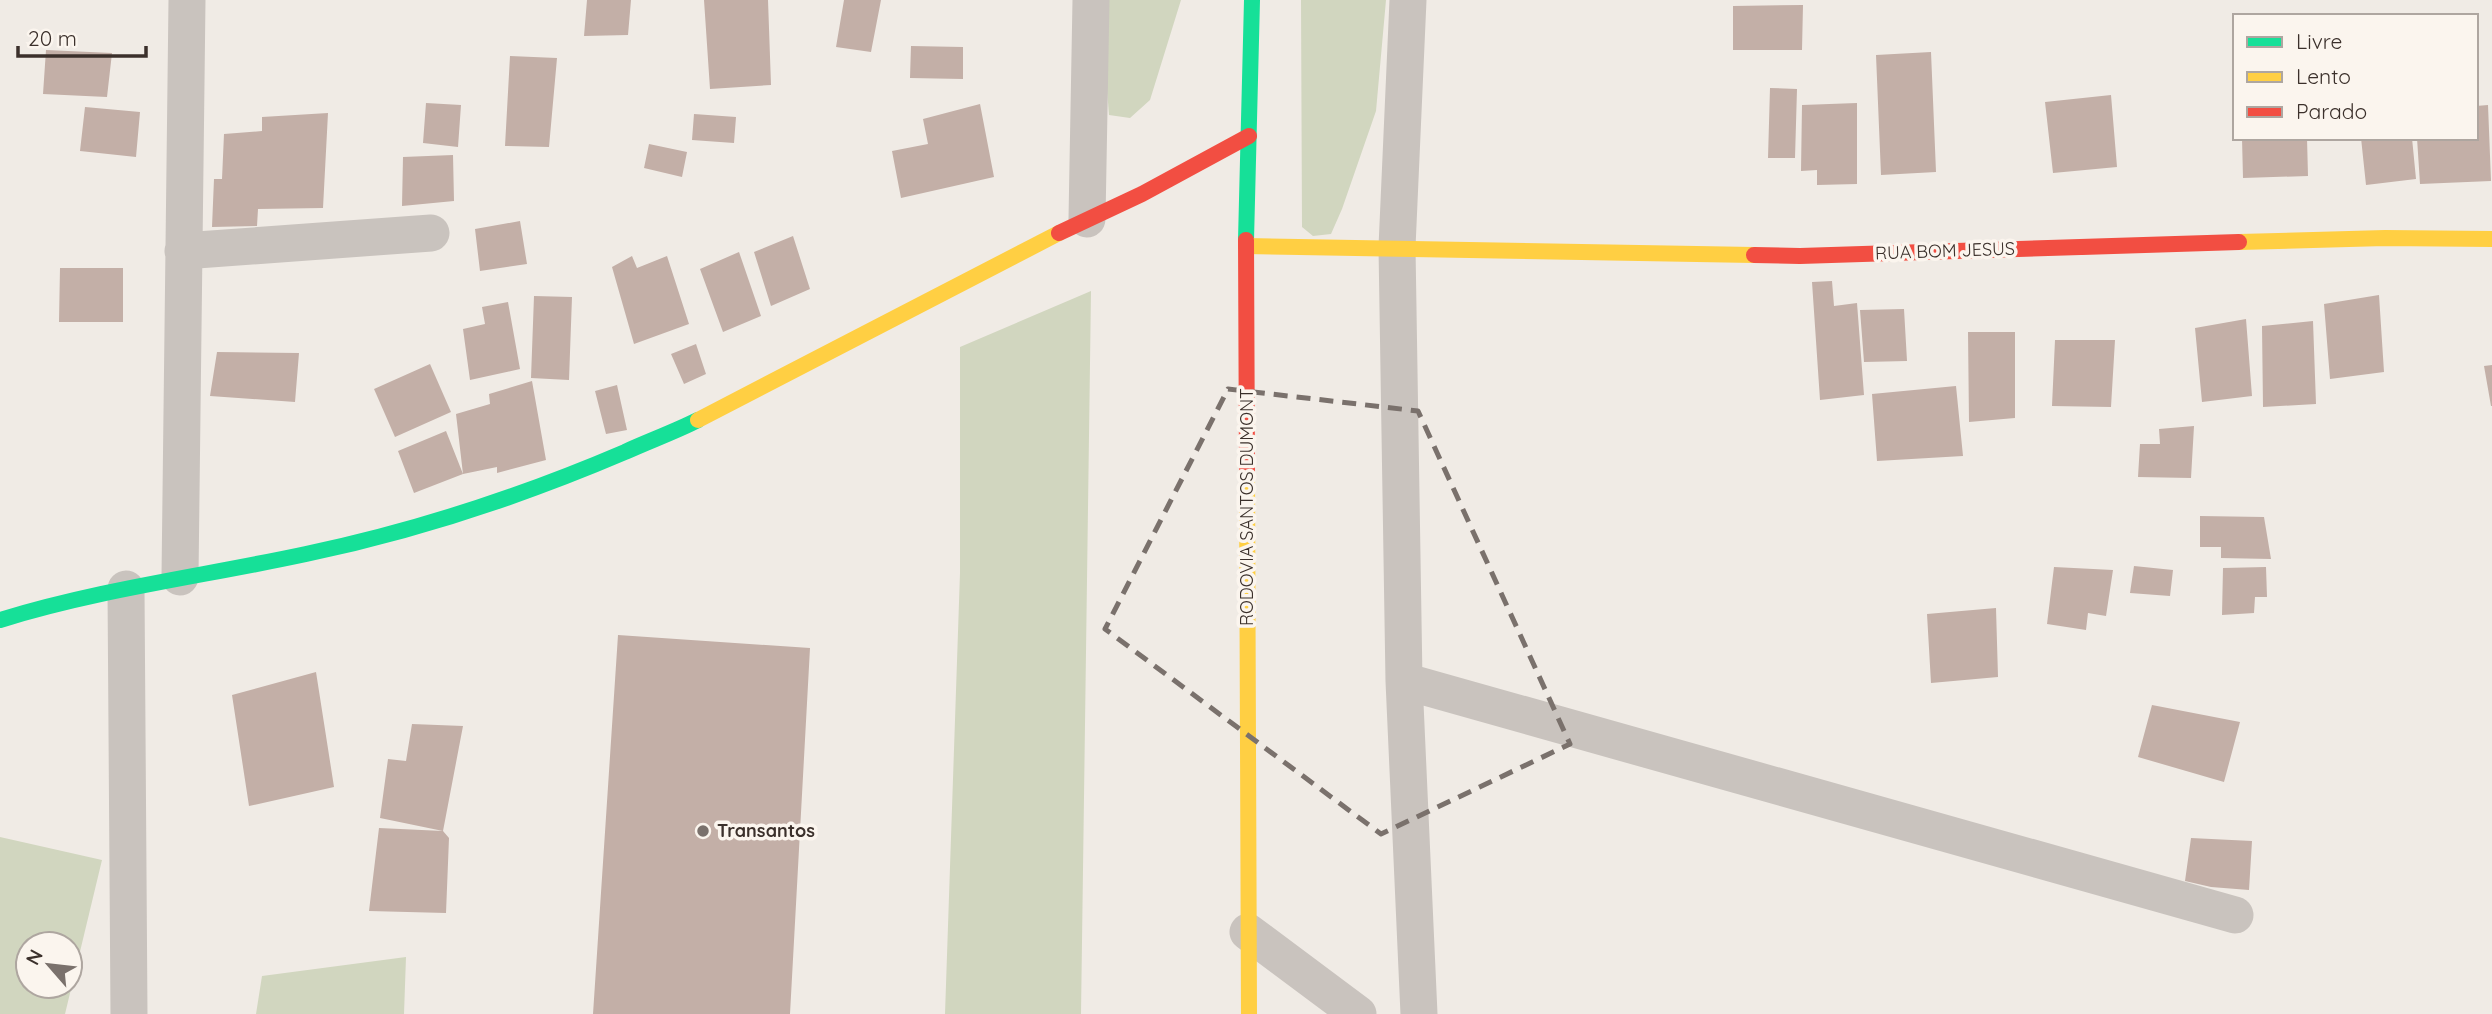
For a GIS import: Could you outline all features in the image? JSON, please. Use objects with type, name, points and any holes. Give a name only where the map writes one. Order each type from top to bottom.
[{"type":"main road","name":"RODOVIA SANTOS DUMONT","points":[[1249,1014],[1246,246],[1252,0]]},
{"type":"main road","points":[[0,620],[48,605],[307,554],[439,521],[570,475],[693,422],[1087,219],[1142,194],[1249,136]]},
{"type":"main road","name":"RUA BOM JESUS","points":[[1246,246],[1800,256],[2385,238],[2492,239]]},
{"type":"street","points":[[180,577],[187,0]]},
{"type":"street","points":[[1087,219],[1091,0]]},
{"type":"street","points":[[1408,0],[1397,247],[1404,681],[1419,1014]]},
{"type":"street","points":[[183,251],[431,233]]},
{"type":"street","points":[[126,589],[129,1014]]},
{"type":"street","points":[[1404,681],[2235,915]]},
{"type":"street","points":[[1248,932],[1358,1014]]},
{"type":"highlighted area","points":[[1228,389],[1418,411],[1570,744],[1381,834],[1105,629]]},
{"type":"green space","points":[[1100,0],[1181,0],[1150,100],[1130,118],[1109,115]]},
{"type":"green space","points":[[1301,0],[1386,0],[1376,111],[1331,234],[1313,236],[1302,227]]},
{"type":"green space","points":[[1091,291],[1081,1014],[945,1014],[960,573],[960,347]]},
{"type":"green space","points":[[0,837],[102,860],[84,935],[84,930],[14,930],[14,1000],[68,1000],[65,1014],[0,1014]]},
{"type":"green space","points":[[406,957],[404,1014],[256,1014],[262,976]]},
{"type":"building","points":[[587,0],[631,0],[628,35],[584,36]]},
{"type":"building","points":[[704,0],[768,0],[771,85],[710,89]]},
{"type":"building","points":[[844,0],[881,0],[871,52],[836,47]]},
{"type":"building","points":[[1803,5],[1802,50],[1733,50],[1733,6]]},
{"type":"building","points":[[911,46],[963,47],[963,79],[910,78]]},
{"type":"building","points":[[46,50],[112,53],[107,97],[43,94]]},
{"type":"building","points":[[1931,52],[1936,172],[1881,175],[1876,55]]},
{"type":"building","points":[[510,56],[557,58],[549,147],[505,146]]},
{"type":"building","points":[[1770,88],[1797,89],[1795,158],[1768,158]]},
{"type":"building","points":[[2111,95],[2117,167],[2053,173],[2045,102]]},
{"type":"building","points":[[426,103],[461,105],[458,147],[423,143]]},
{"type":"building","points":[[1857,103],[1857,184],[1817,185],[1817,170],[1801,171],[1802,105]]},
{"type":"building","points":[[980,104],[994,177],[901,198],[892,151],[928,144],[923,119]]},
{"type":"building","points":[[2488,105],[2491,181],[2420,184],[2417,140],[2478,140],[2478,106]]},
{"type":"building","points":[[85,107],[140,112],[136,157],[80,151]]},
{"type":"building","points":[[328,113],[323,208],[258,209],[257,226],[212,227],[214,179],[222,179],[224,134],[262,131],[262,117]]},
{"type":"building","points":[[694,114],[736,117],[734,143],[692,140]]},
{"type":"building","points":[[2242,140],[2307,140],[2308,176],[2243,178]]},
{"type":"building","points":[[2361,140],[2412,140],[2416,179],[2366,185]]},
{"type":"building","points":[[649,144],[687,152],[682,177],[644,168]]},
{"type":"building","points":[[453,155],[454,201],[402,206],[403,157]]},
{"type":"building","points":[[520,221],[527,264],[480,271],[475,229]]},
{"type":"building","points":[[793,236],[810,289],[771,306],[754,252]]},
{"type":"building","points":[[739,252],[761,316],[723,332],[700,269]]},
{"type":"building","points":[[632,256],[637,268],[667,256],[689,324],[634,344],[612,267]]},
{"type":"building","points":[[60,268],[123,268],[123,322],[59,322]]},
{"type":"building","points":[[1832,281],[1834,306],[1857,303],[1864,395],[1820,400],[1812,282]]},
{"type":"building","points":[[2379,295],[2384,372],[2330,379],[2324,304]]},
{"type":"building","points":[[534,296],[572,297],[569,380],[531,378]]},
{"type":"building","points":[[508,302],[520,369],[470,380],[463,329],[485,324],[482,307]]},
{"type":"building","points":[[1904,309],[1907,361],[1864,362],[1860,310]]},
{"type":"building","points":[[2246,319],[2252,396],[2202,402],[2195,328]]},
{"type":"building","points":[[2313,321],[2316,404],[2263,407],[2262,326]]},
{"type":"building","points":[[1968,332],[2015,332],[2015,418],[1969,422]]},
{"type":"building","points":[[2055,340],[2115,340],[2111,407],[2052,406]]},
{"type":"building","points":[[696,344],[706,374],[684,384],[671,354]]},
{"type":"building","points":[[217,352],[299,353],[295,402],[210,396]]},
{"type":"building","points":[[430,364],[451,412],[395,437],[374,389]]},
{"type":"building","points":[[2492,365],[2492,406],[2491,406],[2484,366]]},
{"type":"building","points":[[532,381],[546,460],[497,473],[497,467],[463,474],[456,414],[490,404],[489,394]]},
{"type":"building","points":[[617,385],[627,430],[606,434],[595,391]]},
{"type":"building","points":[[1956,386],[1963,456],[1877,461],[1872,394]]},
{"type":"building","points":[[2194,426],[2191,478],[2138,477],[2140,444],[2160,444],[2159,429]]},
{"type":"building","points":[[446,431],[463,474],[414,493],[398,451]]},
{"type":"building","points":[[2200,516],[2264,517],[2271,559],[2221,558],[2221,547],[2200,547]]},
{"type":"building","points":[[2134,566],[2173,570],[2170,596],[2130,593]]},
{"type":"building","points":[[2054,567],[2113,570],[2106,616],[2088,613],[2086,630],[2047,624]]},
{"type":"building","points":[[2266,567],[2267,597],[2255,597],[2254,613],[2222,615],[2223,568]]},
{"type":"building","points":[[1996,608],[1998,677],[1931,683],[1927,614]]},
{"type":"building","name":"Transantos","points":[[618,635],[810,648],[790,1014],[593,1014]]},
{"type":"building","points":[[316,672],[334,787],[249,806],[232,695]]},
{"type":"building","points":[[2152,705],[2240,722],[2224,782],[2138,757]]},
{"type":"building","points":[[412,724],[463,726],[443,831],[380,818],[388,759],[406,761]]},
{"type":"building","points":[[379,828],[443,831],[449,838],[446,913],[369,911]]},
{"type":"building","points":[[2191,838],[2252,841],[2249,890],[2211,887],[2185,881]]},
{"type":"traffic: fast","points":[[1246,240],[1252,0]]},
{"type":"traffic: fast","points":[[0,620],[114,591],[268,562],[388,535],[547,483],[698,420]]},
{"type":"traffic: slow","points":[[698,420],[1059,233]]},
{"type":"traffic: slow","points":[[2239,242],[2385,238],[2492,239]]},
{"type":"traffic: slow","points":[[1246,246],[1754,255]]},
{"type":"traffic: slow","points":[[1247,475],[1249,1014]]},
{"type":"traffic: jam","points":[[1059,233],[1142,194],[1249,136]]},
{"type":"traffic: jam","points":[[1246,240],[1247,475]]},
{"type":"traffic: jam","points":[[1754,255],[1800,256],[2239,242]]},
{"type":"place","name":"Transantos","points":[[703,831]]}]
